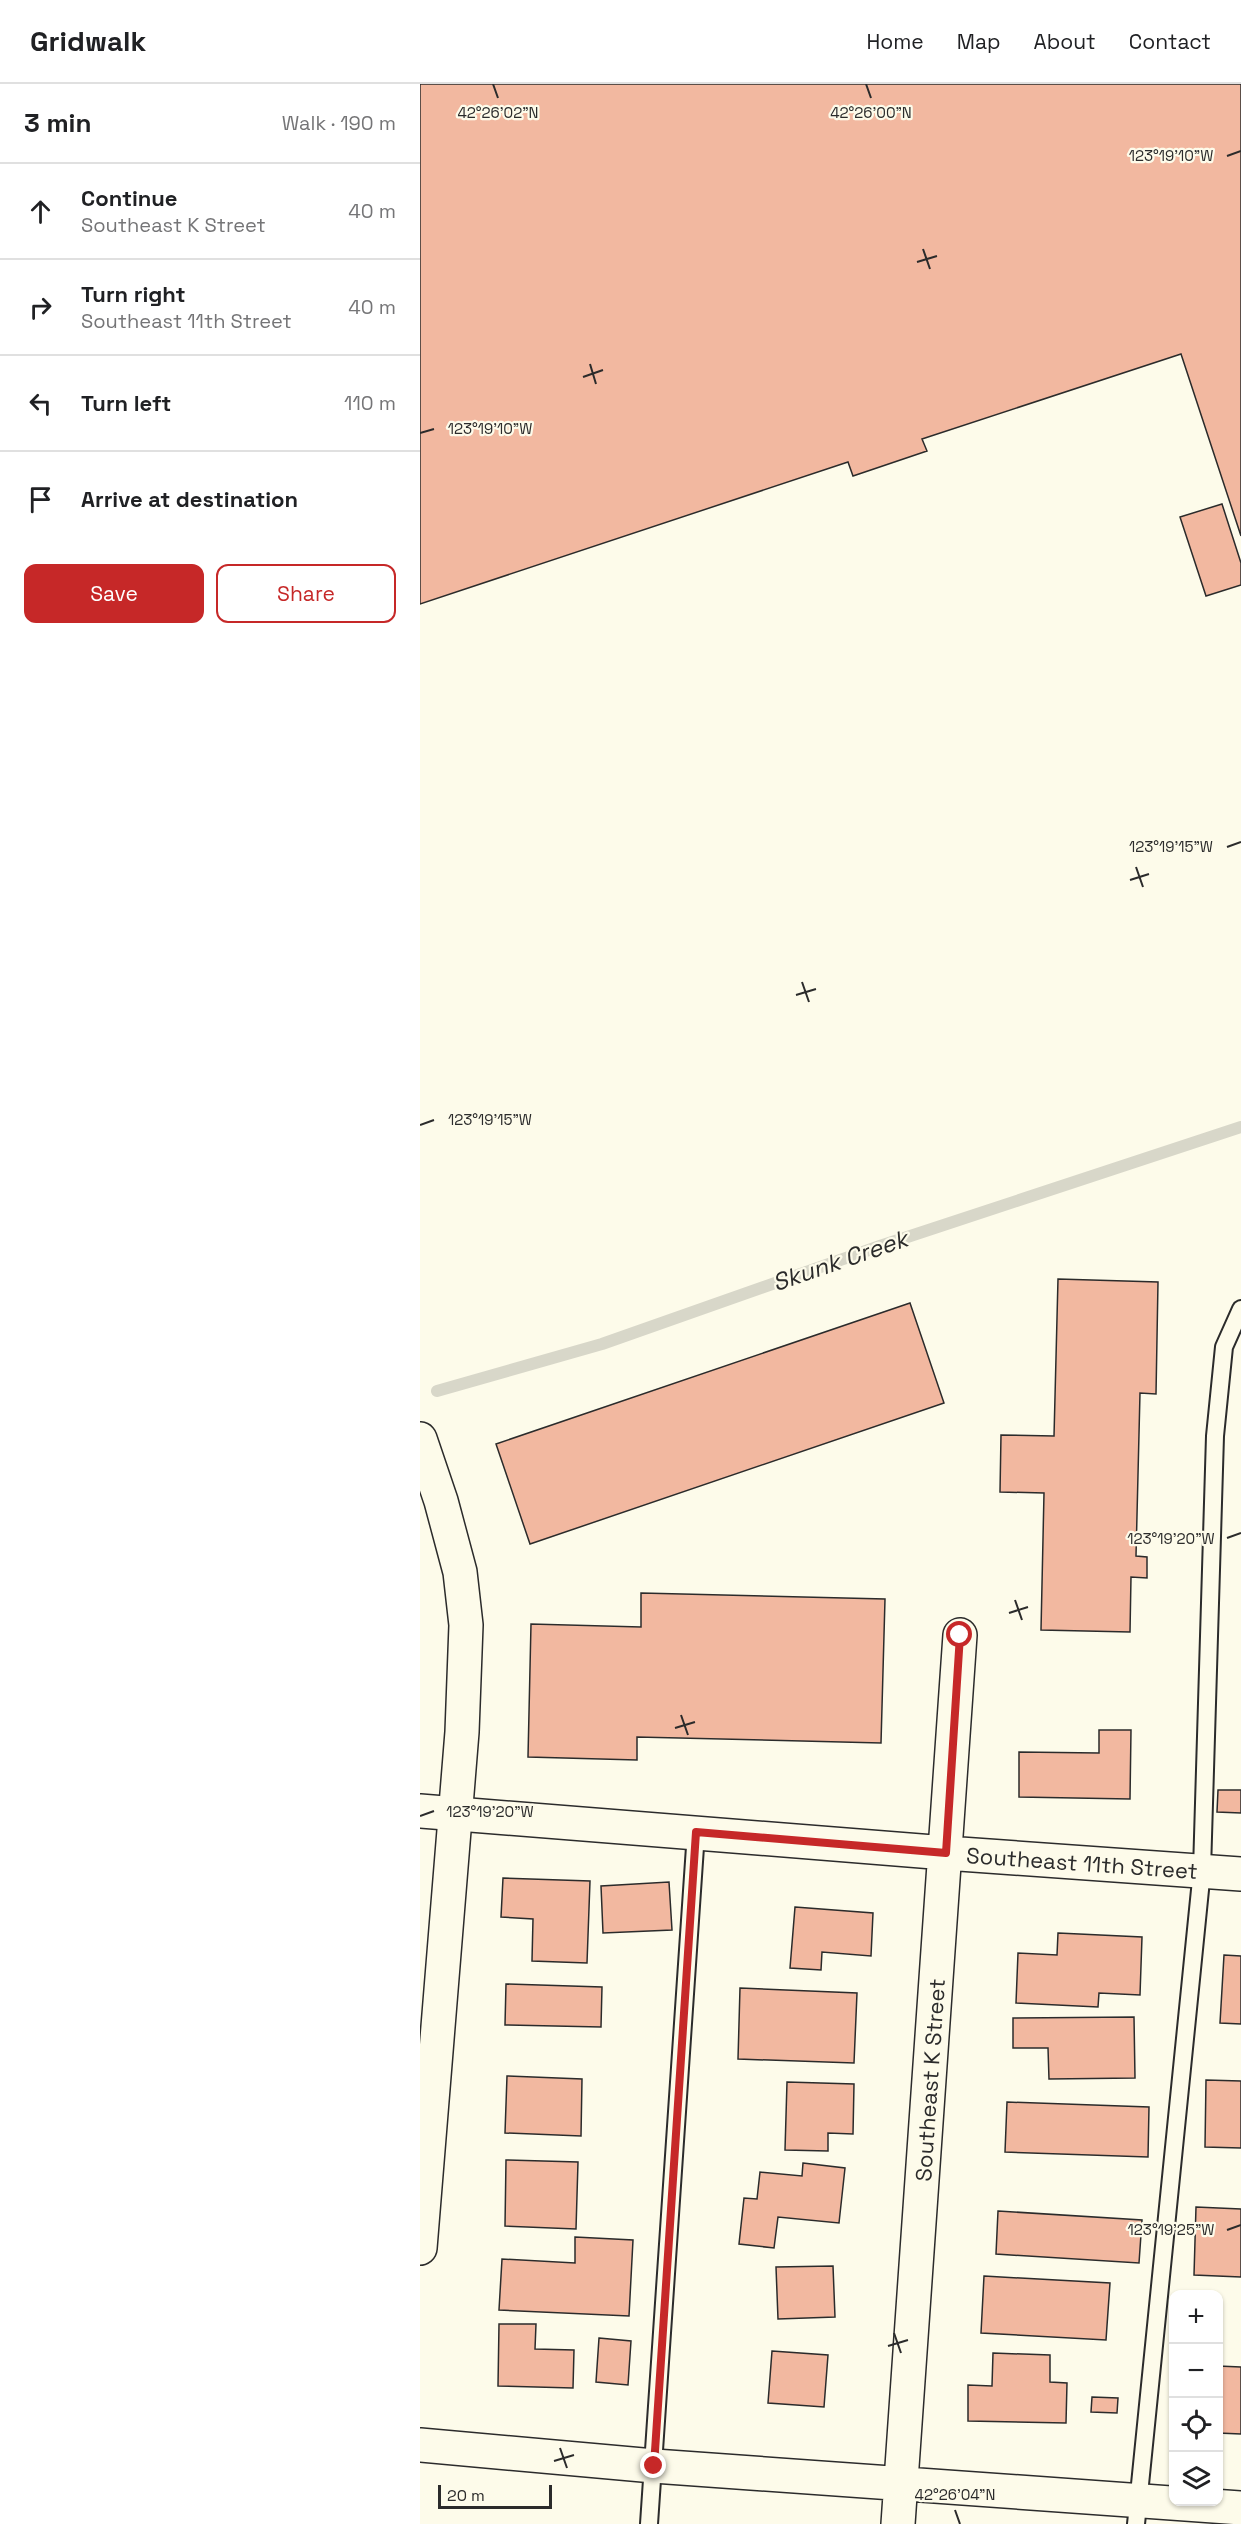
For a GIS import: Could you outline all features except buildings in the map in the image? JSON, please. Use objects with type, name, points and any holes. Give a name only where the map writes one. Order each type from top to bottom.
[{"type":"street","points":[[420,1439],[441,1501],[460,1572],[466,1625],[462,1732],[420,2248]]},
{"type":"street","name":"Southeast K Street","points":[[898,2524],[960,1635]]},
{"type":"street","name":"Southeast 11th Street","points":[[420,1811],[1241,1874]]},
{"type":"street","points":[[420,2445],[654,2466],[901,2484],[1137,2512],[1241,2508]]},
{"type":"lane","points":[[1137,2512],[1202,1870],[1215,1436],[1224,1347],[1241,1309]]},
{"type":"lane","points":[[649,2524],[696,1832]]},
{"type":"waterway","name":"Skunk Creek","points":[[437,1391],[602,1344],[880,1246],[1241,1127]]},
{"type":"route","points":[[654,2466],[696,1832],[946,1853],[960,1635]]}]
